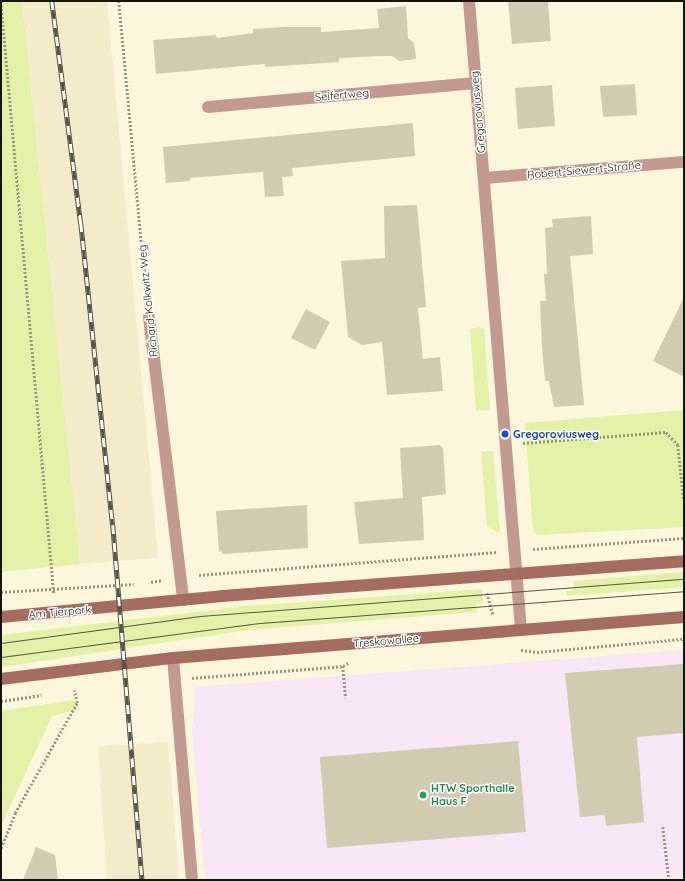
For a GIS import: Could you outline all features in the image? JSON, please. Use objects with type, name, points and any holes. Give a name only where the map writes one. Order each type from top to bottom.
[{"type":"main road","points":[[183,600],[684,561]]},
{"type":"main road","name":"Am Tierpark","points":[[1,617],[183,600]]},
{"type":"main road","name":"Treskowallee","points":[[1,679],[87,666],[173,658],[684,617]]},
{"type":"street","name":"Gregoroviusweg","points":[[469,1],[521,630]]},
{"type":"street","name":"Seifertweg","points":[[208,107],[476,82]]},
{"type":"street","name":"Robert-Siewert-Straße","points":[[484,178],[684,162]]},
{"type":"street","name":"Richard-Kolkwitz-Weg","points":[[149,317],[183,600]]},
{"type":"street","points":[[173,658],[192,880]]},
{"type":"path","points":[[2,1],[52,570]]},
{"type":"path","name":"Richard-Kolkwitz-Weg","points":[[119,1],[149,317]]},
{"type":"path","points":[[522,443],[666,432],[678,445],[684,501]]},
{"type":"path","points":[[529,549],[684,538]]},
{"type":"path","points":[[149,583],[180,576],[457,556],[492,552]]},
{"type":"path","points":[[1,592],[142,583]]},
{"type":"path","points":[[563,650],[684,639]]},
{"type":"path","points":[[174,679],[343,666],[346,698]]},
{"type":"path","points":[[1,848],[15,813],[77,703],[74,690]]},
{"type":"path","points":[[663,827],[670,880]]},
{"type":"shaded area","points":[[22,1],[107,1],[158,558],[80,564]]},
{"type":"shaded area","points":[[684,650],[684,880],[205,880],[192,731],[196,687]]},
{"type":"shaded area","points":[[168,742],[179,880],[107,880],[98,746]]},
{"type":"green space","points":[[1,1],[22,1],[80,564],[1,572]]},
{"type":"green space","points":[[479,327],[484,329],[490,410],[476,411],[470,329]]},
{"type":"green space","points":[[684,410],[684,527],[537,535],[533,531],[525,423]]},
{"type":"green space","points":[[493,451],[499,533],[487,526],[481,452]]},
{"type":"green space","points":[[684,572],[684,587],[567,596],[566,591],[574,590],[573,581]]},
{"type":"green space","points":[[482,589],[483,603],[476,604],[477,612],[248,630],[1,667],[1,635],[246,606]]},
{"type":"green space","points":[[74,700],[80,709],[52,716],[1,826],[1,711]]},
{"type":"building","points":[[508,1],[548,1],[551,41],[512,44]]},
{"type":"building","points":[[406,6],[408,38],[414,43],[416,59],[399,61],[392,56],[339,58],[339,62],[265,67],[265,64],[156,74],[153,40],[216,35],[217,38],[253,33],[253,29],[283,27],[321,27],[321,32],[379,28],[377,9]]},
{"type":"building","points":[[635,84],[637,115],[603,117],[600,86]]},
{"type":"building","points":[[552,85],[555,126],[518,129],[515,88]]},
{"type":"building","points":[[413,123],[415,156],[292,168],[293,176],[282,177],[284,196],[265,197],[263,172],[190,178],[190,181],[166,183],[163,147]]},
{"type":"building","points":[[417,205],[426,307],[418,308],[423,359],[440,357],[443,391],[387,395],[382,342],[362,345],[348,337],[341,261],[385,258],[384,206]]},
{"type":"building","points":[[591,216],[593,254],[570,256],[584,405],[554,407],[549,381],[545,381],[542,348],[540,301],[546,301],[544,274],[547,274],[545,228],[553,227],[552,219]]},
{"type":"building","points":[[684,297],[684,377],[653,361]]},
{"type":"building","points":[[306,309],[330,322],[315,350],[291,338]]},
{"type":"building","points":[[440,445],[443,448],[446,494],[422,497],[424,540],[359,544],[354,502],[403,498],[400,448]]},
{"type":"building","points":[[307,505],[308,548],[222,554],[222,551],[219,552],[216,511]]},
{"type":"building","points":[[684,664],[684,733],[637,737],[644,822],[606,826],[605,815],[580,817],[565,673]]},
{"type":"building","name":"HTW Sporthalle Haus F","points":[[518,741],[526,832],[327,848],[320,757]]},
{"type":"building","points":[[36,847],[55,855],[58,880],[23,880]]},
{"type":"tram line","points":[[1,643],[200,616],[684,579]]},
{"type":"tram line","points":[[1,657],[260,623],[684,591]]},
{"type":"railway","points":[[52,1],[81,223],[113,525],[142,880]]},
{"type":"place","name":"Gregoroviusweg","points":[[505,434]]},
{"type":"place","name":"HTW Sporthalle Haus F","points":[[423,795]]}]
